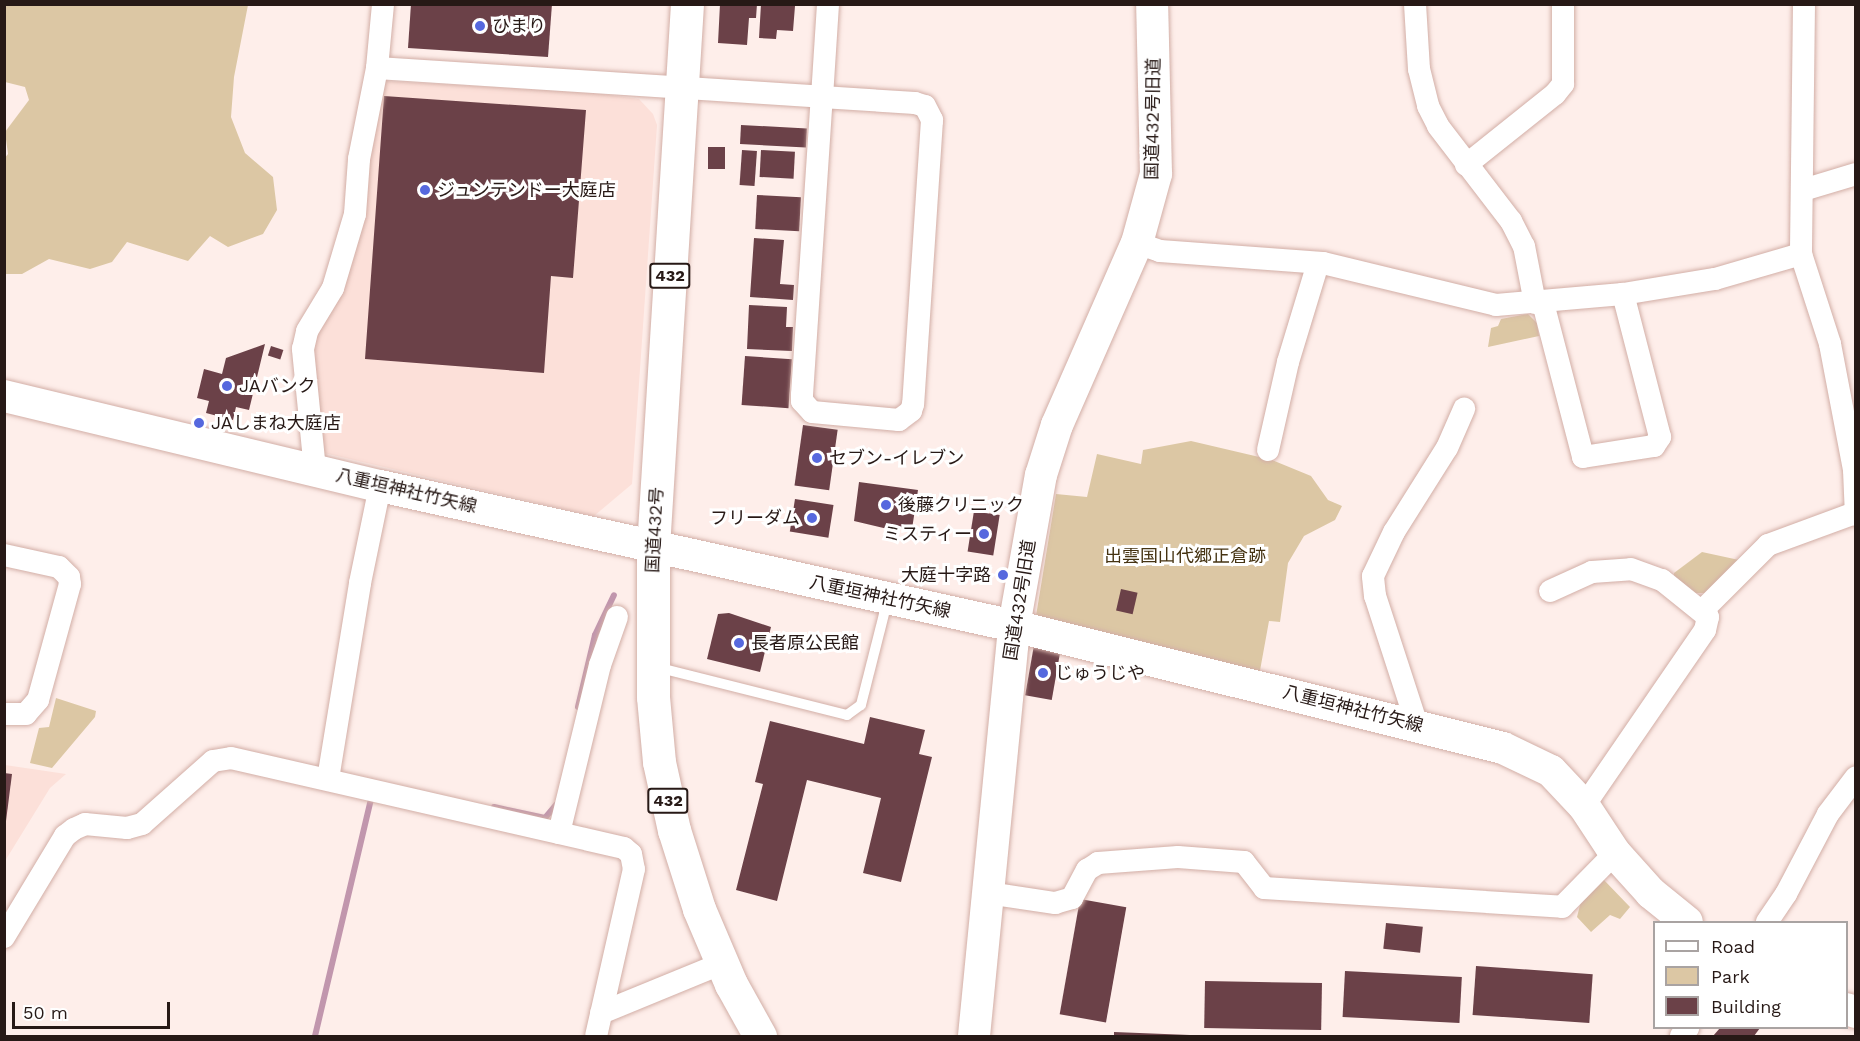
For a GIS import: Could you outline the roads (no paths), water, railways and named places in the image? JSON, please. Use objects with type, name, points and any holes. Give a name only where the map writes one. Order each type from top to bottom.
[{"type":"highway","name":"国道432号","points":[[687,4],[653,547],[652,666],[659,762],[674,830],[699,909],[760,1036]]},
{"type":"main road","name":"国道432号旧道","points":[[974,1036],[1014,626],[1041,475],[1057,425],[1137,243],[1156,174],[1152,4]]},
{"type":"main road","name":"八重垣神社竹矢線","points":[[4,396],[380,486],[1014,626],[1417,725],[1530,758],[1551,771],[1584,806],[1615,853],[1651,893],[1686,921]]},
{"type":"street","points":[[315,470],[303,349],[307,331],[333,288],[346,247],[377,68],[383,4]]},
{"type":"street","points":[[377,68],[682,87],[822,97],[915,103],[925,106],[932,120],[913,404],[911,411],[899,420],[812,412],[802,400],[822,97],[828,4]]},
{"type":"street","points":[[1415,4],[1423,89],[1438,126],[1511,221],[1520,238],[1583,457],[1654,446],[1660,437],[1623,294]]},
{"type":"street","points":[[1466,165],[1555,94],[1563,84],[1563,4]]},
{"type":"street","points":[[1702,610],[1768,545],[1855,505],[1854,470],[1830,344],[1801,254],[1803,4]]},
{"type":"street","points":[[1803,190],[1856,174]]},
{"type":"street","points":[[1137,243],[1160,250],[1318,263],[1496,305],[1623,294],[1715,279],[1801,254]]},
{"type":"street","points":[[1268,450],[1288,362],[1318,263]]},
{"type":"street","points":[[1417,725],[1375,596],[1373,576],[1395,532],[1447,448],[1464,409]]},
{"type":"street","points":[[328,779],[360,583],[380,486]]},
{"type":"street","points":[[4,555],[59,567],[69,576],[70,584],[38,700],[26,714],[4,714]]},
{"type":"street","points":[[1550,591],[1592,572],[1631,569],[1662,580],[1708,617],[1705,630],[1584,806]]},
{"type":"street","points":[[559,833],[600,665],[617,617]]},
{"type":"street","points":[[4,937],[65,836],[85,824],[128,828],[142,824],[219,759],[328,779],[624,849],[634,860],[596,1036]]},
{"type":"street","points":[[1768,921],[1786,894],[1828,814],[1856,777]]},
{"type":"street","points":[[988,893],[1055,903],[1072,898],[1088,870],[1098,863],[1178,857],[1244,862],[1264,888],[1562,907],[1615,853]]},
{"type":"street","points":[[601,1013],[723,963]]},
{"type":"lane","points":[[652,666],[847,715],[861,705],[888,599]]},
{"type":"waterway","points":[[578,707],[595,635],[614,595]]},
{"type":"waterway","points":[[315,1036],[371,800]]},
{"type":"waterway","points":[[494,807],[545,818],[556,805]]},
{"type":"place","name":"ひまり","points":[[480,26]]},
{"type":"place","name":"ジュンテンドー大庭店","points":[[425,190]]},
{"type":"place","name":"JAバンク","points":[[227,386]]},
{"type":"place","name":"JAしまね大庭店","points":[[199,423]]},
{"type":"place","name":"セブン-イレブン","points":[[817,458]]},
{"type":"place","name":"後藤クリニック","points":[[886,505]]},
{"type":"place","name":"フリーダム","points":[[812,518]]},
{"type":"place","name":"ミスティー","points":[[984,534]]},
{"type":"place","name":"大庭十字路","points":[[1003,575]]},
{"type":"place","name":"長者原公民館","points":[[739,643]]},
{"type":"place","name":"じゅうじや","points":[[1043,673]]},
{"type":"park label","name":"出雲国山代郷正倉跡","points":[[1185,556]]}]
